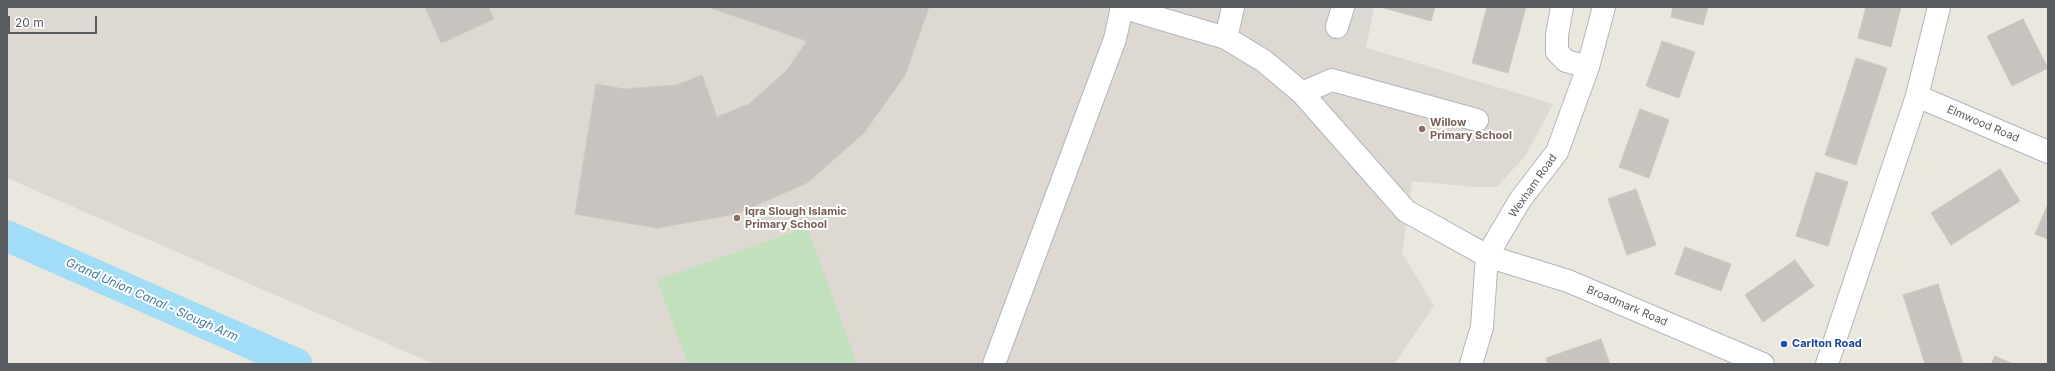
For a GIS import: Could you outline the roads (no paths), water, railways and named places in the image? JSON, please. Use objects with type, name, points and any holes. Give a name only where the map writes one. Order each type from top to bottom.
[{"type":"street","points":[[994,364],[1115,39],[1121,7]]},
{"type":"street","name":"Broadmark Road","points":[[1121,7],[1226,38],[1264,61],[1302,93],[1406,211],[1487,256],[1568,281],[1763,364]]},
{"type":"street","points":[[1226,38],[1233,7]]},
{"type":"street","points":[[1562,7],[1557,35],[1557,52],[1566,61],[1588,67]]},
{"type":"street","name":"Wexham Road","points":[[1471,364],[1482,327],[1487,256],[1520,200],[1557,152],[1588,67],[1604,7]]},
{"type":"street","points":[[1827,364],[1917,96],[1939,7]]},
{"type":"street","points":[[1302,93],[1332,80],[1477,120]]},
{"type":"street","name":"Elmwood Road","points":[[1917,96],[2048,152]]},
{"type":"waterway","name":"Grand Union Canal - Slough Arm","points":[[7,236],[297,364]]},
{"type":"place","name":"Willow Primary School","points":[[1422,129]]},
{"type":"place","name":"Iqra Slough Islamic Primary School","points":[[737,218]]},
{"type":"place","name":"Carlton Road","points":[[1784,344]]}]
